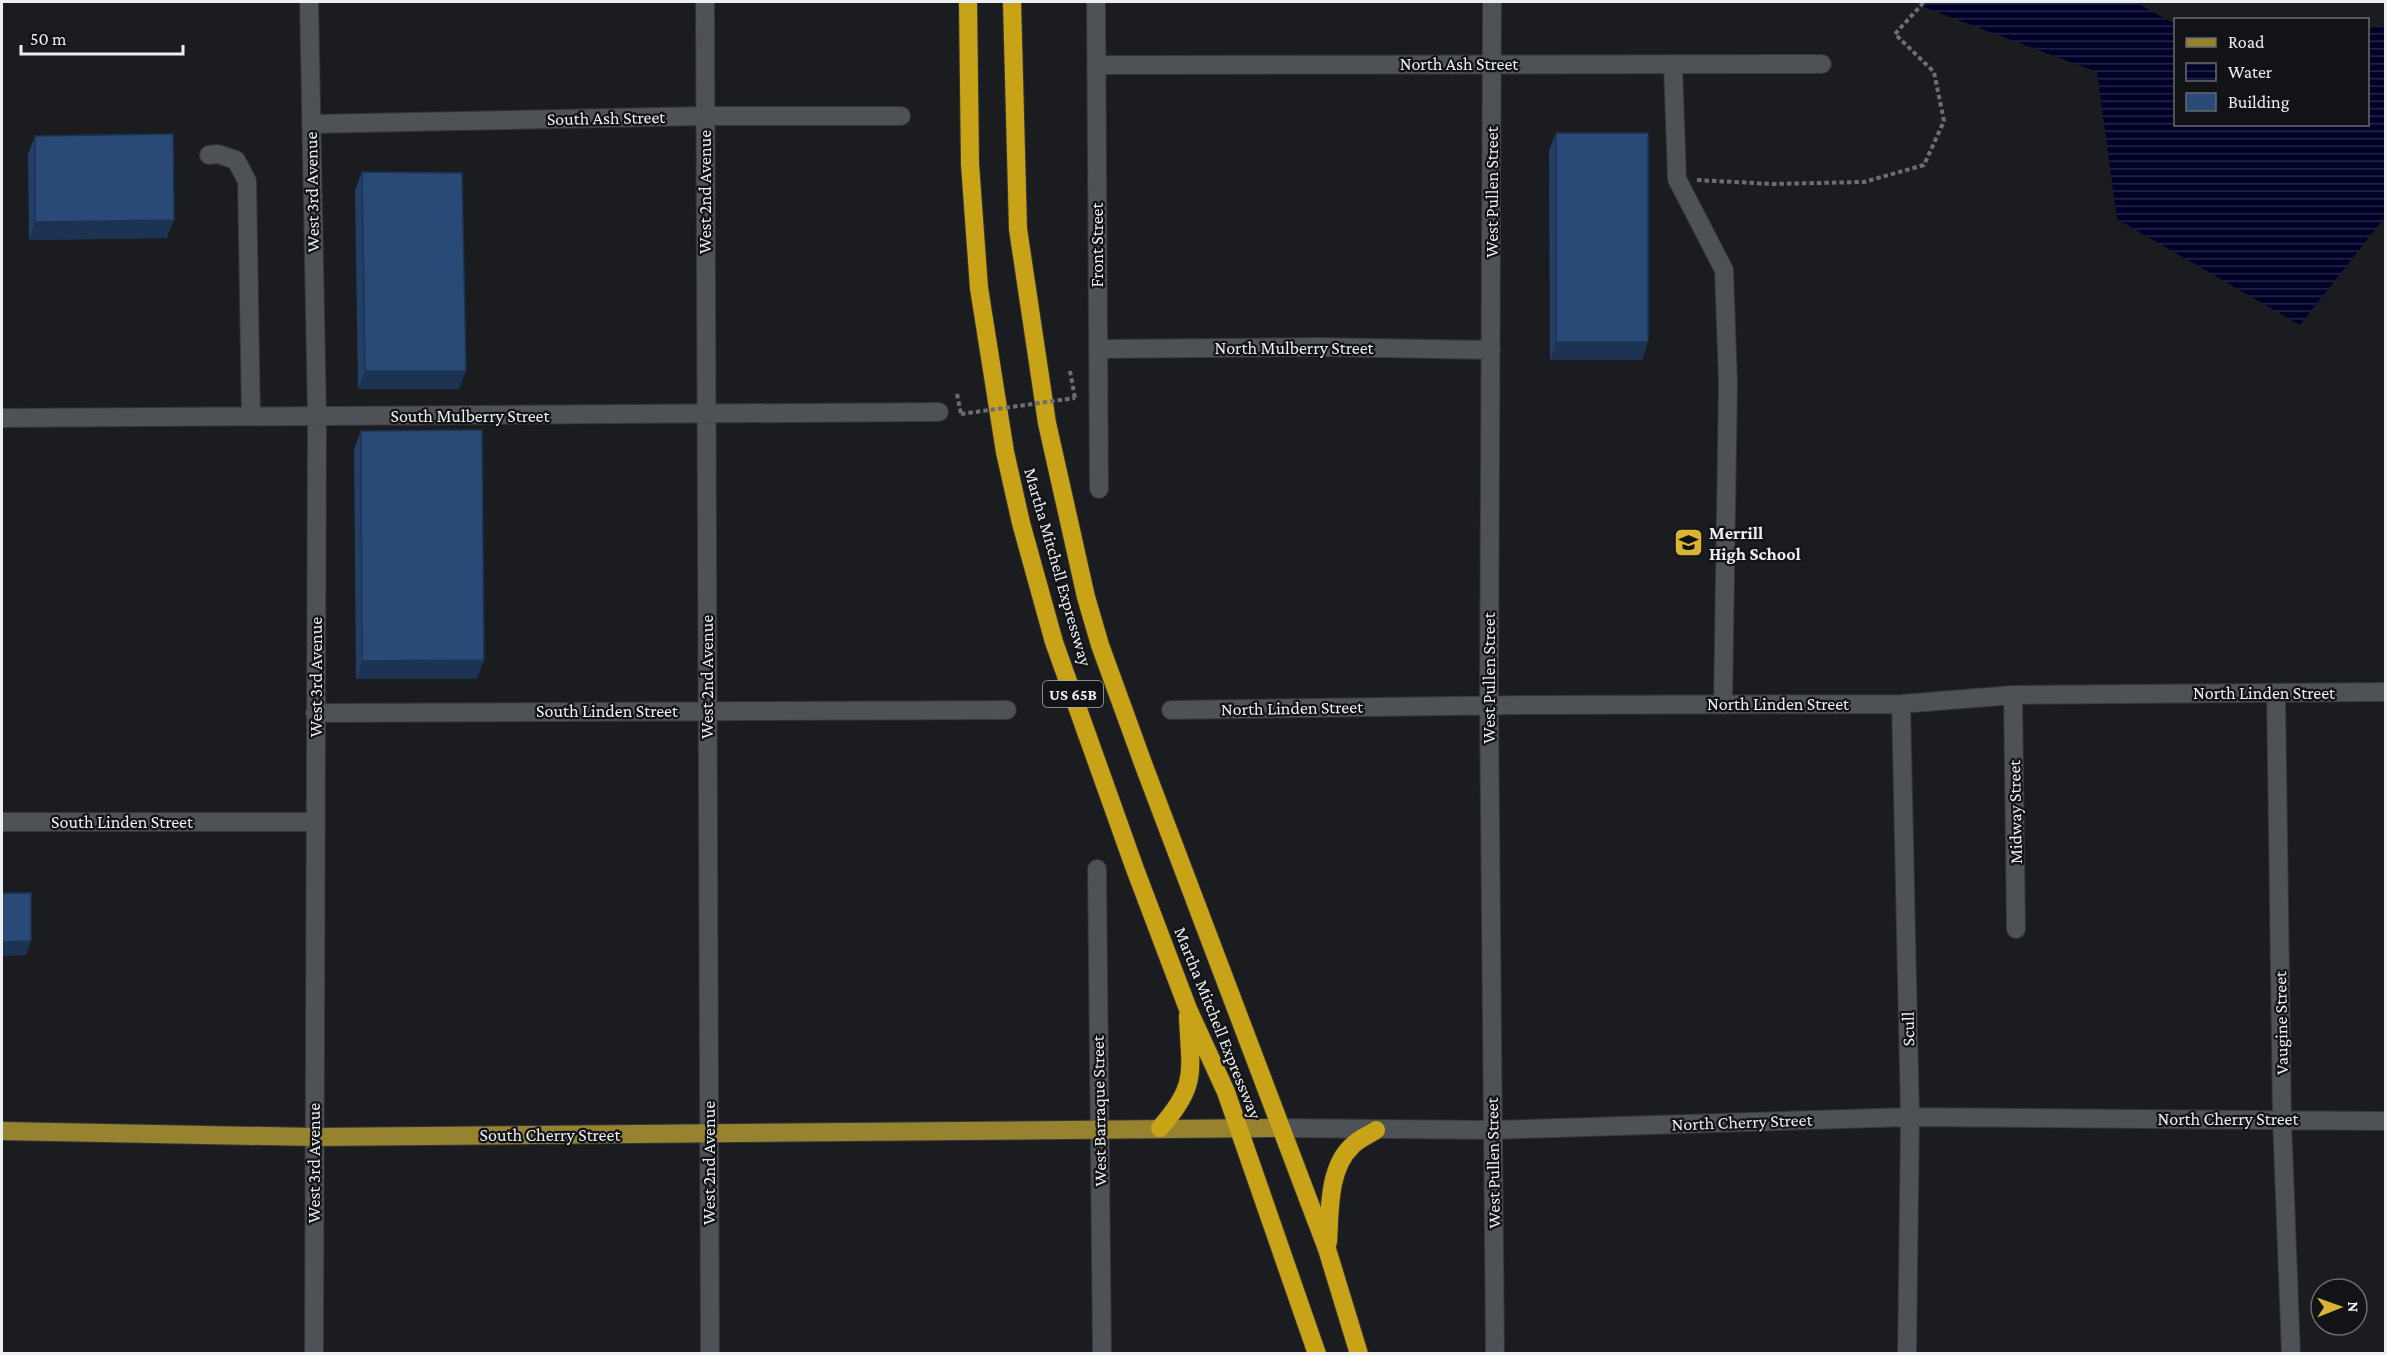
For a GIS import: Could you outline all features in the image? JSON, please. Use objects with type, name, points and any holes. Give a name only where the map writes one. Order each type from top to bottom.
[{"type":"highway","name":"Martha Mitchell Expressway","points":[[968,2],[970,164],[979,288],[1005,452],[1054,642],[1188,1009],[1222,1083],[1238,1126],[1317,1353]]},
{"type":"highway","name":"Martha Mitchell Expressway","points":[[1012,2],[1018,229],[1047,423],[1073,545],[1100,645],[1327,1250],[1359,1353]]},
{"type":"highway","points":[[1161,1128],[1181,1105],[1188,1091],[1190,1078],[1188,1009]]},
{"type":"highway","points":[[1327,1250],[1331,1196],[1340,1163],[1352,1145],[1377,1130]]},
{"type":"main road","name":"North Cherry Street","points":[[1098,1129],[1238,1126],[1281,1128]]},
{"type":"main road","name":"South Cherry Street","points":[[2,1131],[314,1137],[1098,1129]]},
{"type":"street","name":"West 3rd Avenue","points":[[309,2],[318,416],[314,822],[314,1353]]},
{"type":"street","name":"West 2nd Avenue","points":[[705,2],[710,1353]]},
{"type":"street","name":"Front Street","points":[[1096,2],[1099,489]]},
{"type":"street","name":"West Pullen Street","points":[[1492,2],[1489,705],[1495,1353]]},
{"type":"street","points":[[1673,64],[1677,179],[1724,270],[1728,383],[1723,704]]},
{"type":"street","name":"North Ash Street","points":[[1096,65],[1822,64]]},
{"type":"street","name":"South Ash Street","points":[[311,123],[705,116],[900,116]]},
{"type":"street","points":[[209,155],[218,154],[236,160],[247,181],[251,416]]},
{"type":"street","name":"North Mulberry Street","points":[[1098,350],[1318,347],[1491,350]]},
{"type":"street","name":"South Mulberry Street","points":[[2,418],[939,412]]},
{"type":"street","name":"North Linden Street","points":[[1171,710],[1489,705],[1901,704],[2013,695],[2385,692]]},
{"type":"street","name":"Vaugine Street","points":[[2276,693],[2282,1119],[2290,1353]]},
{"type":"street","name":"Midway Street","points":[[2013,695],[2016,929]]},
{"type":"street","name":"Scull","points":[[1901,704],[1910,1117],[1907,1353]]},
{"type":"street","name":"South Linden Street","points":[[315,713],[1007,710]]},
{"type":"street","name":"South Linden Street","points":[[2,822],[314,822]]},
{"type":"street","name":"West Barraque Street","points":[[1097,869],[1102,1353]]},
{"type":"street","name":"North Cherry Street","points":[[1281,1128],[1492,1130],[1910,1117],[2385,1120]]},
{"type":"path","points":[[1677,179],[1773,184],[1864,182],[1924,165],[1944,121],[1934,72],[1895,34],[1924,2]]},
{"type":"path","points":[[961,414],[1075,398],[1070,371]]},
{"type":"water","points":[[1910,2],[2135,2],[2174,23],[2174,126],[2369,126],[2369,29],[2385,24],[2385,217],[2300,325],[2117,219],[2097,72]]},
{"type":"building","points":[[1556,133],[1648,133],[1648,342],[1556,342]]},
{"type":"building","points":[[173,134],[174,220],[35,222],[35,136]]},
{"type":"building","points":[[362,172],[462,173],[466,371],[365,371]]},
{"type":"building","points":[[482,430],[484,660],[362,661],[361,431]]},
{"type":"building","points":[[2,893],[31,893],[31,941],[2,942]]},
{"type":"place","name":"Merrill High School","points":[[1688,543]]}]
